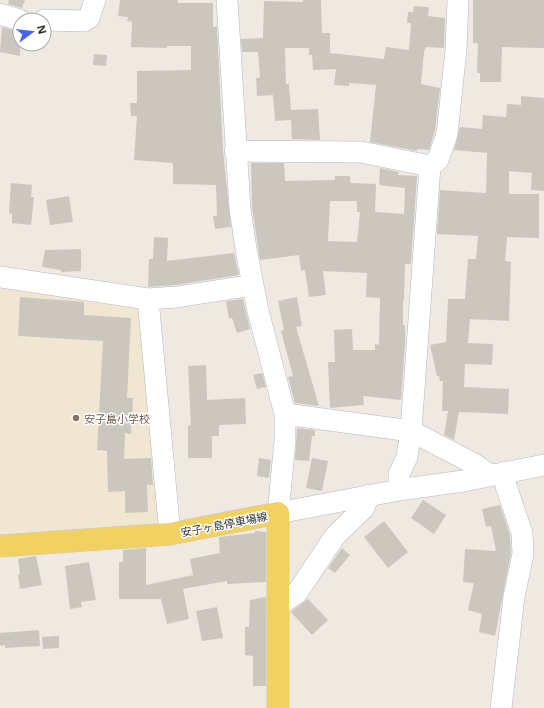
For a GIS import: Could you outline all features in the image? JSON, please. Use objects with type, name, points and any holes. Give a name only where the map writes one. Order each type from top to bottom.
[{"type":"main road","name":"安子ヶ島停車場線","points":[[0,546],[170,534],[278,514],[278,708]]},
{"type":"street","points":[[52,20],[84,21],[89,18],[95,0]]},
{"type":"street","points":[[227,0],[235,151],[240,209],[253,285],[285,414],[285,441],[278,514],[369,495],[463,481],[544,465]]},
{"type":"street","points":[[235,151],[360,152],[430,166],[438,160],[447,134],[456,50],[458,0]]},
{"type":"street","points":[[0,14],[12,18]]},
{"type":"street","points":[[398,490],[399,474],[407,457],[411,431],[430,166]]},
{"type":"street","points":[[0,277],[148,299],[177,297],[253,285]]},
{"type":"street","points":[[148,299],[170,534]]},
{"type":"street","points":[[285,414],[411,431],[476,465],[497,474],[506,486],[522,533],[523,554],[514,597],[501,708]]},
{"type":"street","points":[[277,607],[297,593],[334,536],[364,508],[369,495]]},
{"type":"shaded area","name":"安子島小学校","points":[[0,287],[144,307],[162,528],[0,533]]},
{"type":"building","points":[[9,0],[25,0],[22,8],[8,4]]},
{"type":"building","points":[[120,0],[178,0],[178,3],[213,3],[213,27],[217,27],[223,151],[231,227],[215,229],[213,216],[217,216],[216,185],[173,184],[173,163],[134,160],[137,116],[131,116],[130,103],[137,103],[137,71],[191,70],[191,46],[167,46],[167,48],[131,47],[132,22],[127,21],[128,17],[118,16]]},
{"type":"building","points":[[303,0],[321,0],[322,33],[330,33],[330,53],[384,59],[386,47],[409,50],[411,23],[407,23],[408,12],[413,12],[414,6],[429,7],[428,16],[445,18],[444,48],[426,47],[424,52],[421,84],[440,88],[435,131],[429,150],[417,149],[417,151],[370,142],[376,85],[349,83],[349,86],[334,85],[336,69],[313,70],[312,55],[309,55],[309,48],[285,48],[286,84],[289,84],[291,110],[318,109],[320,140],[292,139],[291,120],[275,121],[273,95],[257,96],[256,78],[260,78],[258,52],[242,52],[241,39],[263,38],[264,1],[303,2]]},
{"type":"building","points":[[473,0],[544,0],[544,48],[502,47],[501,82],[480,82],[480,73],[477,73],[478,43],[473,43]]},
{"type":"building","points":[[2,27],[12,30],[12,52],[20,52],[20,56],[0,52]]},
{"type":"building","points":[[94,54],[107,55],[106,66],[93,65]]},
{"type":"building","points":[[521,96],[544,98],[544,191],[531,190],[532,173],[509,171],[509,194],[539,194],[539,238],[507,237],[505,261],[511,262],[509,321],[470,319],[468,343],[493,344],[492,365],[465,364],[464,387],[509,389],[508,414],[459,412],[454,440],[444,435],[448,411],[442,411],[443,381],[440,381],[439,376],[437,376],[430,345],[446,342],[448,299],[465,299],[468,259],[476,259],[478,236],[437,234],[440,190],[486,193],[487,153],[454,150],[460,127],[482,129],[483,115],[506,117],[507,104],[521,105]]},
{"type":"building","points":[[251,163],[284,163],[285,181],[335,180],[335,176],[350,176],[350,182],[352,183],[376,184],[375,212],[404,214],[405,188],[379,185],[380,168],[399,172],[398,175],[417,176],[411,264],[405,264],[403,325],[405,325],[405,344],[401,400],[363,396],[364,405],[330,408],[328,362],[335,362],[334,330],[352,329],[353,350],[375,350],[375,344],[379,345],[380,298],[366,297],[367,273],[323,271],[326,295],[309,297],[305,270],[301,271],[299,255],[260,260],[252,208]],"holes":[[[330,201],[357,201],[357,212],[360,212],[357,242],[328,241]]]},
{"type":"building","points":[[11,183],[32,185],[31,197],[34,197],[31,225],[12,223],[12,214],[9,213]]},
{"type":"building","points":[[69,196],[73,222],[50,225],[46,200]]},
{"type":"building","points":[[154,237],[168,238],[167,261],[234,253],[239,275],[176,285],[148,287],[149,259],[153,259]]},
{"type":"building","points":[[81,249],[81,271],[61,272],[61,270],[42,267],[45,250]]},
{"type":"building","points":[[20,297],[84,302],[84,315],[131,318],[127,398],[133,398],[131,434],[125,433],[124,459],[151,458],[153,485],[147,485],[148,512],[125,513],[125,491],[108,492],[107,451],[97,450],[103,341],[18,336]]},
{"type":"building","points":[[297,297],[302,326],[296,327],[319,406],[295,403],[288,377],[293,376],[281,331],[284,330],[278,301]]},
{"type":"building","points":[[243,299],[250,329],[237,333],[232,318],[229,319],[226,301]]},
{"type":"building","points":[[206,365],[207,400],[245,398],[246,424],[219,425],[219,436],[212,436],[212,458],[188,458],[188,425],[191,426],[188,366]]},
{"type":"building","points":[[262,373],[266,387],[257,389],[253,375]]},
{"type":"building","points":[[297,428],[315,430],[315,436],[312,436],[309,461],[295,460]]},
{"type":"building","points":[[259,458],[271,460],[269,478],[257,476]]},
{"type":"building","points":[[312,458],[328,461],[322,491],[306,488]]},
{"type":"building","points":[[423,500],[446,515],[434,534],[411,518]]},
{"type":"building","points":[[500,505],[510,535],[511,553],[495,636],[479,632],[482,614],[468,610],[474,583],[463,582],[465,549],[496,551],[491,526],[486,527],[482,509]]},
{"type":"building","points":[[384,521],[408,552],[388,568],[364,537]]},
{"type":"building","points":[[255,531],[266,532],[266,582],[227,584],[227,581],[183,589],[189,619],[167,624],[161,599],[119,599],[119,562],[123,562],[123,550],[146,548],[146,585],[193,575],[190,559],[220,553],[219,537],[255,533]]},
{"type":"building","points":[[342,548],[350,555],[335,573],[328,568]]},
{"type":"building","points":[[36,556],[42,585],[20,589],[18,559]]},
{"type":"building","points":[[89,562],[96,600],[81,602],[82,607],[70,609],[65,566]]},
{"type":"building","points":[[266,597],[266,686],[253,686],[253,656],[245,655],[245,627],[249,627],[250,600]]},
{"type":"building","points":[[308,599],[328,620],[312,635],[291,612]]},
{"type":"building","points":[[217,607],[223,638],[202,641],[196,611]]},
{"type":"building","points":[[39,630],[40,646],[5,648],[5,645],[0,646],[0,633]]},
{"type":"building","points":[[59,636],[59,648],[43,649],[42,637]]},
{"type":"place","name":"安子島小学校","points":[[76,418]]}]
